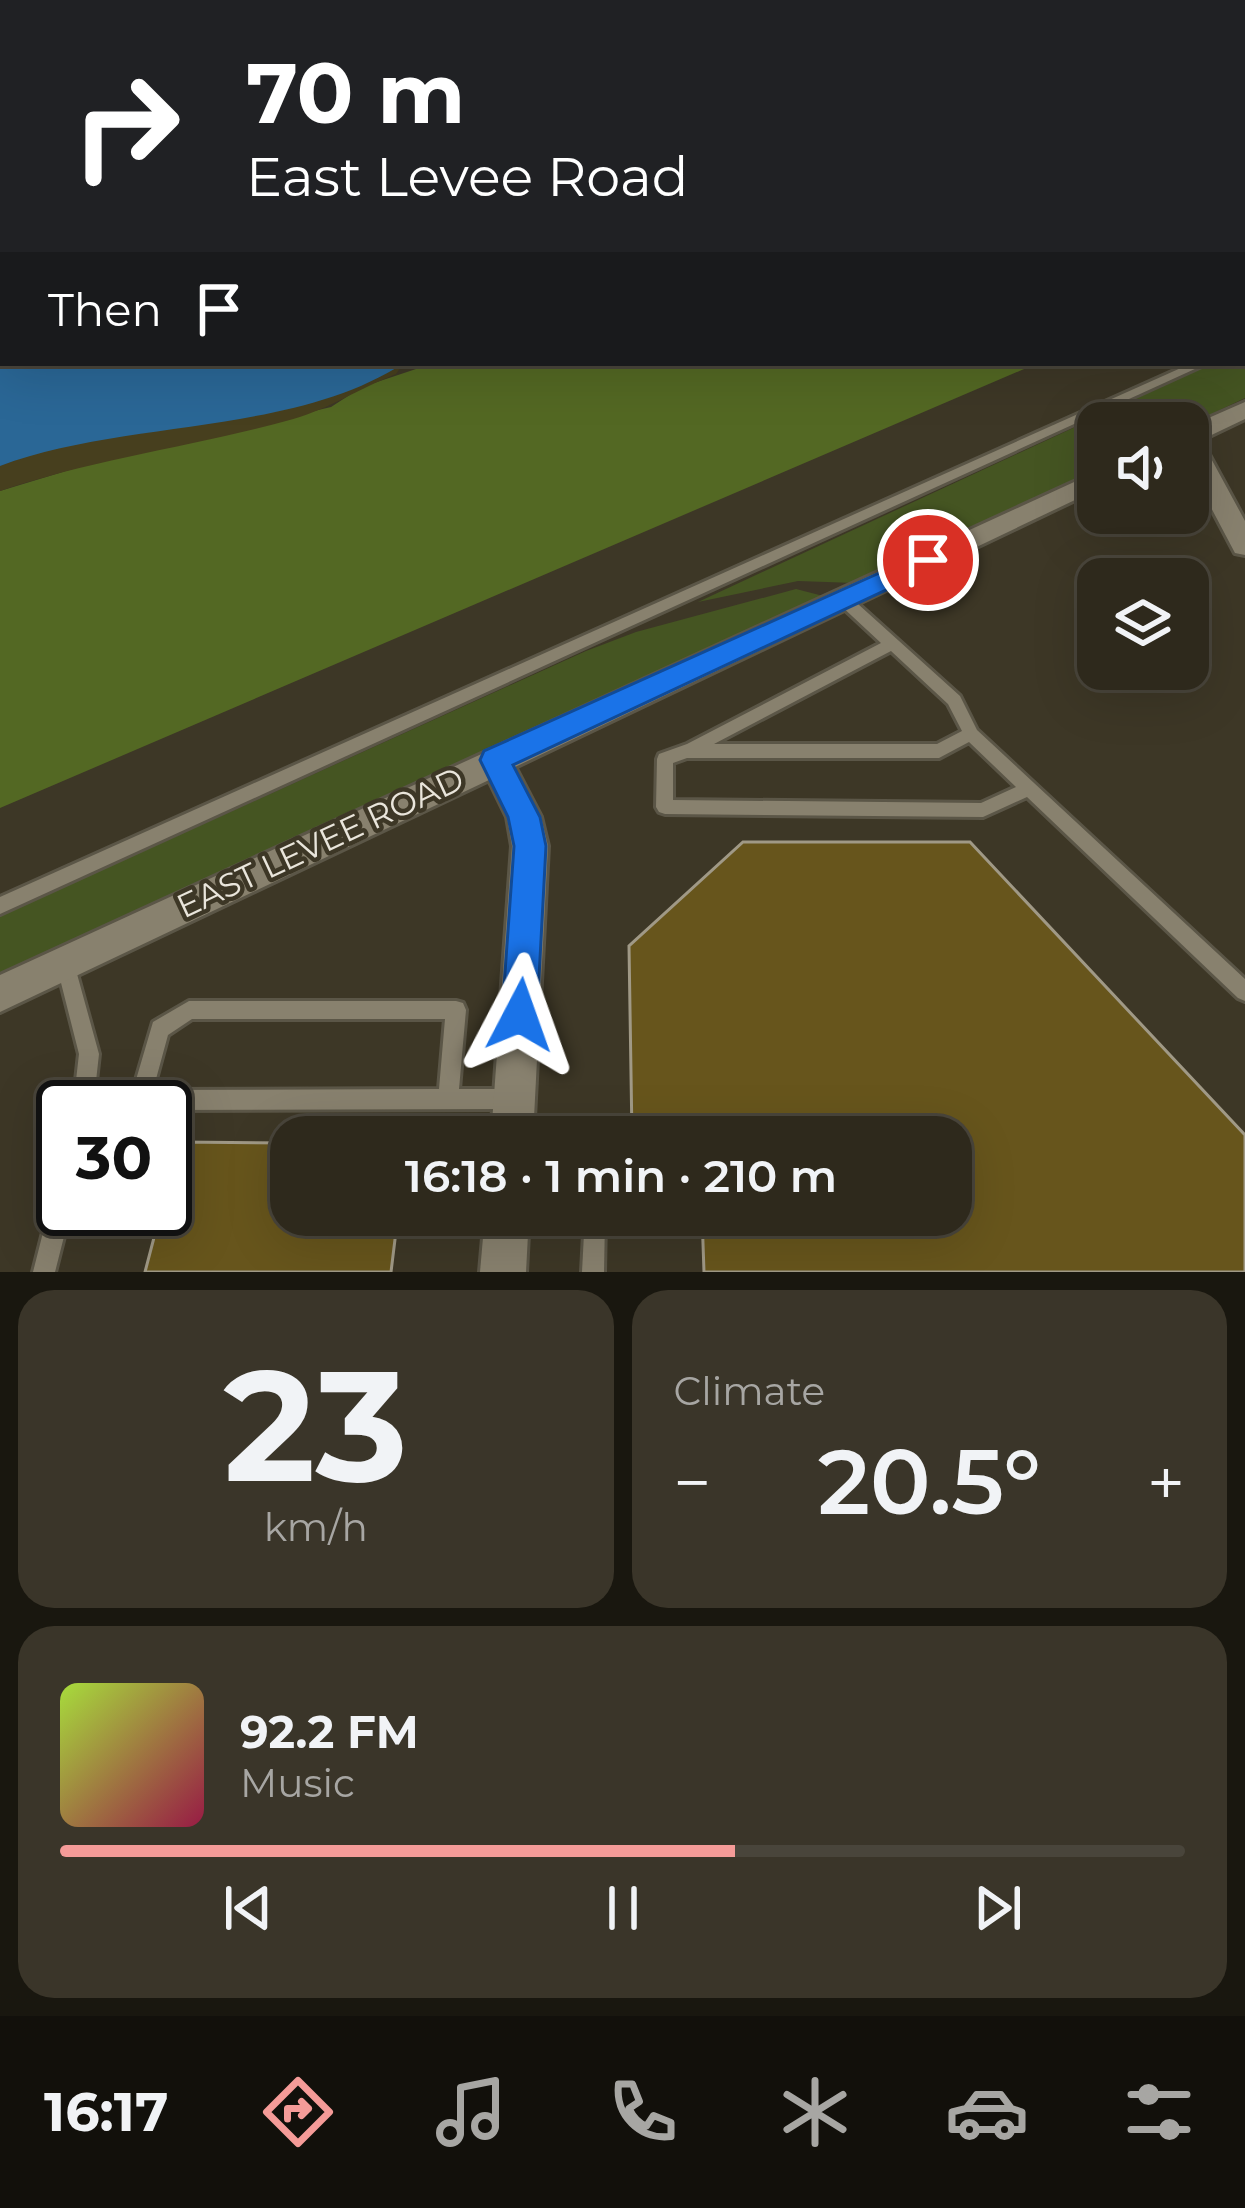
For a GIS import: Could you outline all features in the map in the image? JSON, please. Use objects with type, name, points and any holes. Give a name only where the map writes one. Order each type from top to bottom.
[{"type":"street","points":[[1209,428],[1245,409]]},
{"type":"street","points":[[1209,478],[1245,546]]},
{"type":"street","name":"EAST LEVEE ROAD","points":[[0,994],[1077,489]]},
{"type":"street","points":[[495,760],[524,817],[530,846],[513,1116]]},
{"type":"street","points":[[503,1272],[506,1236]]},
{"type":"lane","points":[[0,906],[1195,366]]},
{"type":"lane","points":[[844,599],[954,700],[971,734],[1245,992]]},
{"type":"lane","points":[[892,644],[665,759],[665,807],[982,810],[1029,788]]},
{"type":"lane","points":[[686,752],[939,751],[971,734]]},
{"type":"lane","points":[[65,963],[89,1054],[86,1080]]},
{"type":"lane","points":[[146,1080],[160,1029],[189,1010],[456,1010],[448,1099]]},
{"type":"lane","points":[[192,1100],[448,1099],[506,1116]]},
{"type":"lane","points":[[44,1272],[53,1236]]},
{"type":"lane","points":[[593,1272],[594,1236]]},
{"type":"green space","points":[[425,366],[1031,366],[0,808],[0,491],[89,464],[331,407],[362,387]]},
{"type":"green space","points":[[1207,366],[1245,366],[1245,398],[1209,415],[1209,402],[1129,402]]},
{"type":"green space","points":[[1077,426],[1077,478],[855,583],[798,581],[698,602]]},
{"type":"green space","points":[[796,589],[827,597],[0,987],[0,916],[586,651],[636,632]]},
{"type":"sand","points":[[402,366],[396,374],[301,417],[0,491],[0,466],[37,452],[270,411]]},
{"type":"water","points":[[0,366],[398,366],[311,403],[100,440],[0,466]]},
{"type":"building","points":[[743,842],[970,842],[1245,1135],[1245,1272],[704,1272],[703,1236],[972,1236],[972,1116],[632,1116],[629,946]]},
{"type":"building","points":[[192,1142],[270,1143],[270,1236],[395,1236],[391,1272],[145,1272],[154,1236],[192,1236]]},
{"type":"route","points":[[520,1015],[530,846],[524,817],[495,760],[928,560]]}]
